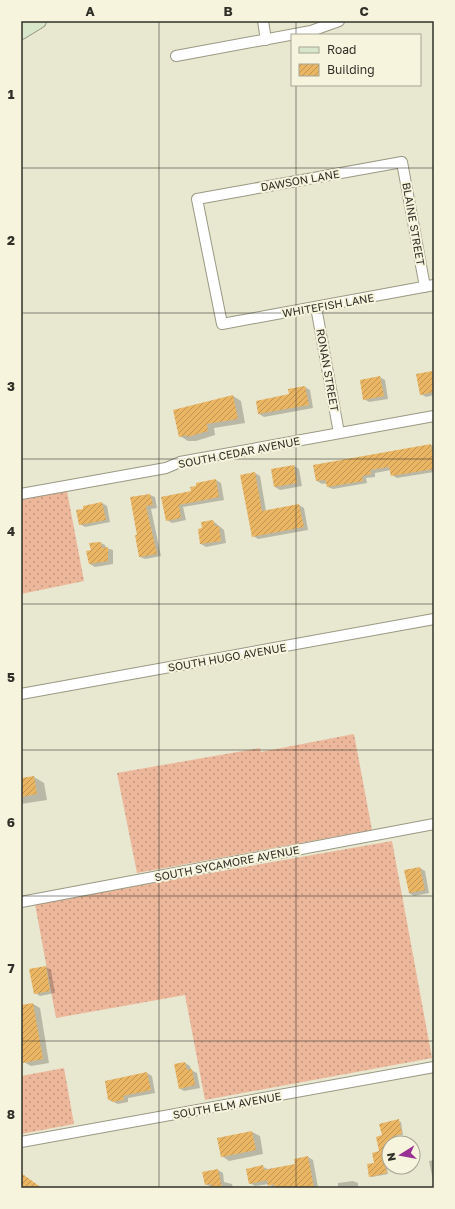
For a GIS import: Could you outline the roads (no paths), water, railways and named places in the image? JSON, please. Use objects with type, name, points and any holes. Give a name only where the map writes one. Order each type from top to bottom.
[{"type":"main road","points":[[21,32],[39,21]]},
{"type":"street","points":[[263,21],[266,40]]},
{"type":"street","points":[[296,34],[311,31],[339,21]]},
{"type":"street","points":[[176,56],[291,35]]},
{"type":"street","name":"DAWSON LANE","points":[[222,324],[197,199],[402,162]]},
{"type":"street","name":"BLAINE STREET","points":[[402,162],[430,286]]},
{"type":"street","name":"WHITEFISH LANE","points":[[222,324],[430,286]]},
{"type":"street","name":"RONAN STREET","points":[[316,307],[339,433]]},
{"type":"street","name":"SOUTH CEDAR AVENUE","points":[[21,494],[166,468],[180,462],[434,416]]},
{"type":"street","name":"SOUTH HUGO AVENUE","points":[[21,694],[434,619]]},
{"type":"street","name":"SOUTH SYCAMORE AVENUE","points":[[21,902],[434,824]]},
{"type":"street","name":"SOUTH ELM AVENUE","points":[[21,1142],[434,1068]]}]
